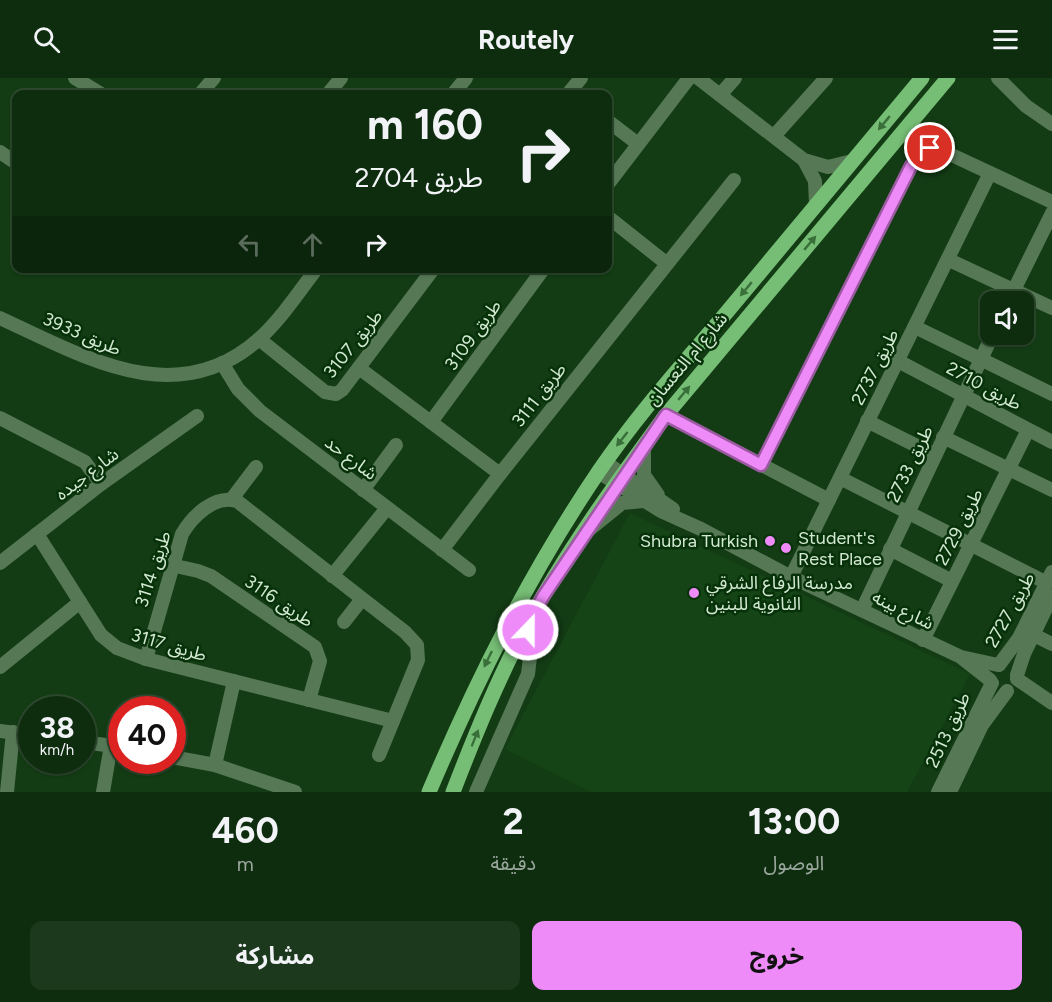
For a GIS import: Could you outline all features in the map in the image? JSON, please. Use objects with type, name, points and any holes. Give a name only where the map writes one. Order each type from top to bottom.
[{"type":"main road","name":"شارع ام النعسان","points":[[429,792],[468,699],[496,641],[527,584],[602,467],[816,204],[922,78]]},
{"type":"main road","name":"شارع ام النعسان","points":[[453,792],[486,708],[527,625],[584,534],[644,445],[666,415],[948,78]]},
{"type":"street","points":[[204,90],[214,78]]},
{"type":"street","points":[[331,90],[341,78]]},
{"type":"street","points":[[456,90],[466,78]]},
{"type":"street","points":[[612,179],[688,78]]},
{"type":"street","points":[[698,78],[804,160],[828,167],[852,161]]},
{"type":"street","points":[[720,95],[735,78]]},
{"type":"street","points":[[774,136],[826,78]]},
{"type":"street","points":[[998,78],[1026,105],[1052,124]]},
{"type":"street","points":[[612,124],[638,144]]},
{"type":"street","points":[[761,465],[917,158],[930,148],[941,150],[1052,202]]},
{"type":"street","points":[[804,160],[815,181],[816,204]]},
{"type":"street","name":"طريق 2737","points":[[791,577],[949,260],[990,172]]},
{"type":"street","name":"طريق 3111","points":[[442,550],[666,263],[735,180]]},
{"type":"street","points":[[1013,291],[1052,213]]},
{"type":"street","points":[[612,220],[666,263]]},
{"type":"street","points":[[949,260],[1004,291]]},
{"type":"street","name":"طريق 3933","points":[[0,318],[100,364],[123,371],[174,375],[222,363],[259,339],[313,273]]},
{"type":"street","name":"طريق 3107","points":[[259,339],[329,394],[342,390],[430,273]]},
{"type":"street","name":"طريق 3109","points":[[430,422],[540,273]]},
{"type":"street","points":[[1034,302],[1052,308]]},
{"type":"street","points":[[915,327],[981,360],[1050,389]]},
{"type":"street","name":"طريق 2733","points":[[862,610],[906,512],[988,345]]},
{"type":"street","name":"طريق 2710","points":[[898,361],[1052,442]]},
{"type":"street","name":"شارع حد","points":[[222,363],[238,389],[252,404],[469,570]]},
{"type":"street","points":[[359,368],[500,474]]},
{"type":"street","points":[[666,415],[829,500]]},
{"type":"street","name":"شارع جيده","points":[[0,563],[101,484],[197,416]]},
{"type":"street","points":[[0,418],[85,462],[101,484]]},
{"type":"street","points":[[867,421],[935,455]]},
{"type":"street","name":"طريق 2729","points":[[923,640],[1028,430]]},
{"type":"street","points":[[943,437],[1052,490]]},
{"type":"street","points":[[363,490],[396,445]]},
{"type":"street","points":[[644,445],[644,476],[665,503]]},
{"type":"street","points":[[256,467],[231,500],[405,632],[417,645],[418,660],[379,755]]},
{"type":"street","name":"شارع بينه","points":[[602,467],[643,501],[791,577],[961,657],[999,665]]},
{"type":"street","points":[[840,478],[1050,583]]},
{"type":"street","name":"شارع بينه","points":[[620,480],[665,503],[701,529]]},
{"type":"street","name":"طريق 3114","points":[[146,659],[182,534],[192,519],[206,508],[221,500],[231,500]]},
{"type":"street","points":[[584,534],[622,503],[643,501]]},
{"type":"street","points":[[332,576],[387,508]]},
{"type":"street","name":"طريق 3117","points":[[37,534],[80,602],[109,642],[126,652],[393,721]]},
{"type":"street","points":[[890,549],[952,581]]},
{"type":"street","name":"طريق 3116","points":[[171,566],[211,576],[315,647],[320,661],[309,700]]},
{"type":"street","name":"طريق 2727","points":[[1012,684],[1050,583]]},
{"type":"street","name":"طريق 2727","points":[[999,665],[1019,638],[1050,583]]},
{"type":"street","points":[[344,622],[362,599]]},
{"type":"street","points":[[0,667],[80,602]]},
{"type":"street","points":[[476,792],[528,674],[531,650],[527,625]]},
{"type":"street","points":[[1032,634],[1052,644]]},
{"type":"street","name":"شارع بينه","points":[[961,657],[991,682]]},
{"type":"street","points":[[1012,684],[1011,666],[999,665],[991,673],[991,682],[998,690],[1012,684],[1050,702]]},
{"type":"street","points":[[215,765],[234,681]]},
{"type":"street","name":"طريق 2513","points":[[938,792],[991,682]]},
{"type":"street","name":"طريق 2513","points":[[950,792],[982,725],[1012,684]]},
{"type":"street","points":[[7,732],[7,792]]},
{"type":"street","points":[[186,760],[215,765],[296,792]]},
{"type":"street","points":[[104,792],[109,774]]},
{"type":"shaded area","name":"مدرسة الرفاع الشرقي الثانوية للبنين","points":[[630,513],[970,674],[907,792],[591,792],[505,749]]},
{"type":"place","name":"Shubra Turkish","points":[[770,541]]},
{"type":"place","name":"Student's Rest Place","points":[[786,548]]},
{"type":"place","name":"مدرسة الرفاع الشرقي الثانوية للبنين","points":[[694,593]]},
{"type":"route","points":[[528,630],[527,625],[544,595],[623,475],[666,415],[761,465],[911,166],[922,151],[930,148]]}]
